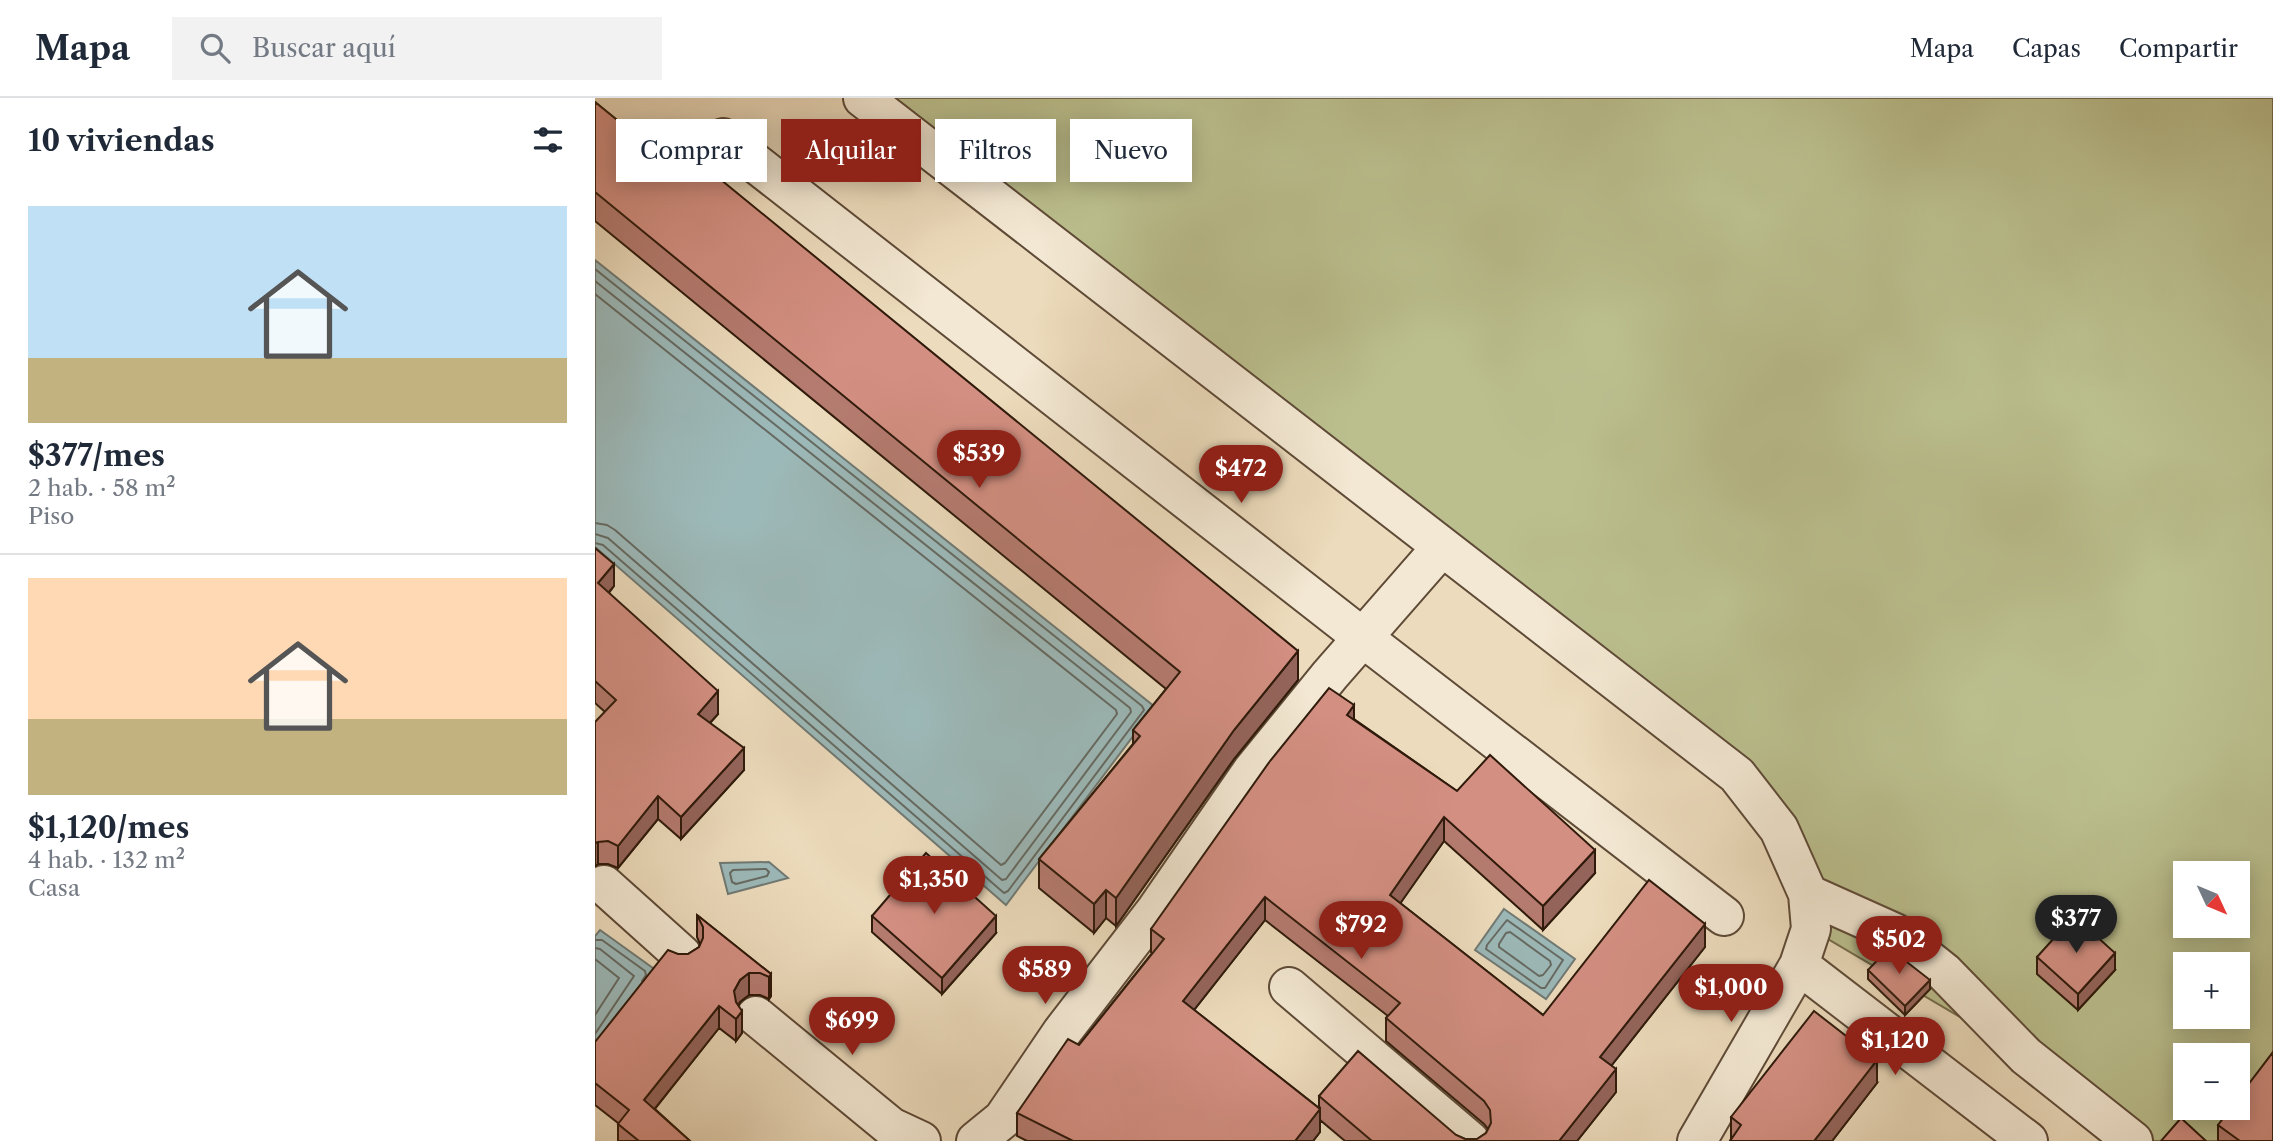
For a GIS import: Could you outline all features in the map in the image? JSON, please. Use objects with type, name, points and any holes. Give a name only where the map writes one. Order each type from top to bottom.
[{"type":"street","points":[[863,98],[1737,775],[1779,829],[1808,894],[1811,929],[1799,965],[1697,1141]]},
{"type":"street","points":[[767,172],[1724,916]]},
{"type":"street","points":[[976,1141],[1003,1119],[1062,1032],[1156,910],[1252,771],[1441,548]]},
{"type":"street","points":[[604,885],[682,954]]},
{"type":"street","points":[[1808,894],[1895,933],[1944,972],[2026,1056],[2133,1141]]},
{"type":"street","points":[[1799,965],[2028,1141]]},
{"type":"street","points":[[1289,987],[1470,1141]]},
{"type":"street","points":[[755,1016],[891,1127],[921,1141]]},
{"type":"green space","points":[[863,98],[2273,98],[2273,1141],[2137,1141],[2026,1056],[1811,929],[1779,829],[968,182],[1056,182],[1056,119],[935,119],[935,155],[921,144],[921,119],[889,119]]},
{"type":"water","points":[[595,260],[1155,707],[1006,905],[595,547]]},
{"type":"water","points":[[769,862],[788,878],[728,894],[720,863]]},
{"type":"water","points":[[1504,909],[1575,959],[1546,999],[1475,950]]},
{"type":"water","points":[[600,930],[657,971],[595,1062],[595,936]]},
{"type":"building","points":[[595,102],[616,119],[616,182],[724,182],[1298,651],[1234,730],[1116,898],[1106,890],[1094,904],[1039,859],[1140,736],[1133,730],[1180,672],[595,192]]},
{"type":"building","points":[[595,548],[614,564],[598,583],[718,691],[698,714],[744,748],[681,817],[658,796],[618,846],[608,841],[595,843],[595,722],[616,700],[595,681]]},
{"type":"building","points":[[1329,688],[1354,705],[1347,715],[1457,791],[1490,755],[1595,850],[1543,906],[1444,817],[1390,895],[1543,1015],[1649,880],[1705,924],[1600,1057],[1616,1069],[1559,1141],[1372,1141],[1319,1096],[1358,1051],[1456,1135],[1465,1139],[1477,1139],[1486,1133],[1491,1123],[1490,1110],[1484,1101],[1386,1018],[1400,1003],[1265,897],[1183,1001],[1320,1109],[1295,1141],[1073,1141],[1017,1113],[1068,1039],[1079,1045],[1164,939],[1151,929],[1270,761]]},
{"type":"building","points":[[926,853],[996,916],[942,978],[872,916]]},
{"type":"building","points":[[697,915],[771,974],[769,977],[760,973],[749,973],[740,980],[734,991],[736,1002],[742,1011],[736,1019],[719,1006],[644,1100],[690,1141],[639,1141],[618,1124],[629,1110],[595,1083],[595,1042],[668,950],[688,954],[699,947],[703,938],[703,927]]},
{"type":"building","points":[[2074,916],[2115,953],[2078,994],[2037,957]]},
{"type":"building","points":[[1889,948],[1930,980],[1905,1006],[1868,970]]},
{"type":"building","points":[[1814,1011],[1877,1060],[1814,1141],[1730,1141],[1741,1125],[1731,1117]]},
{"type":"building","points":[[2273,1052],[2273,1141],[2240,1141],[2218,1125],[2222,1120],[2250,1120],[2250,1082]]},
{"type":"building","points":[[2179,1120],[2183,1120],[2206,1141],[2161,1141]]}]
